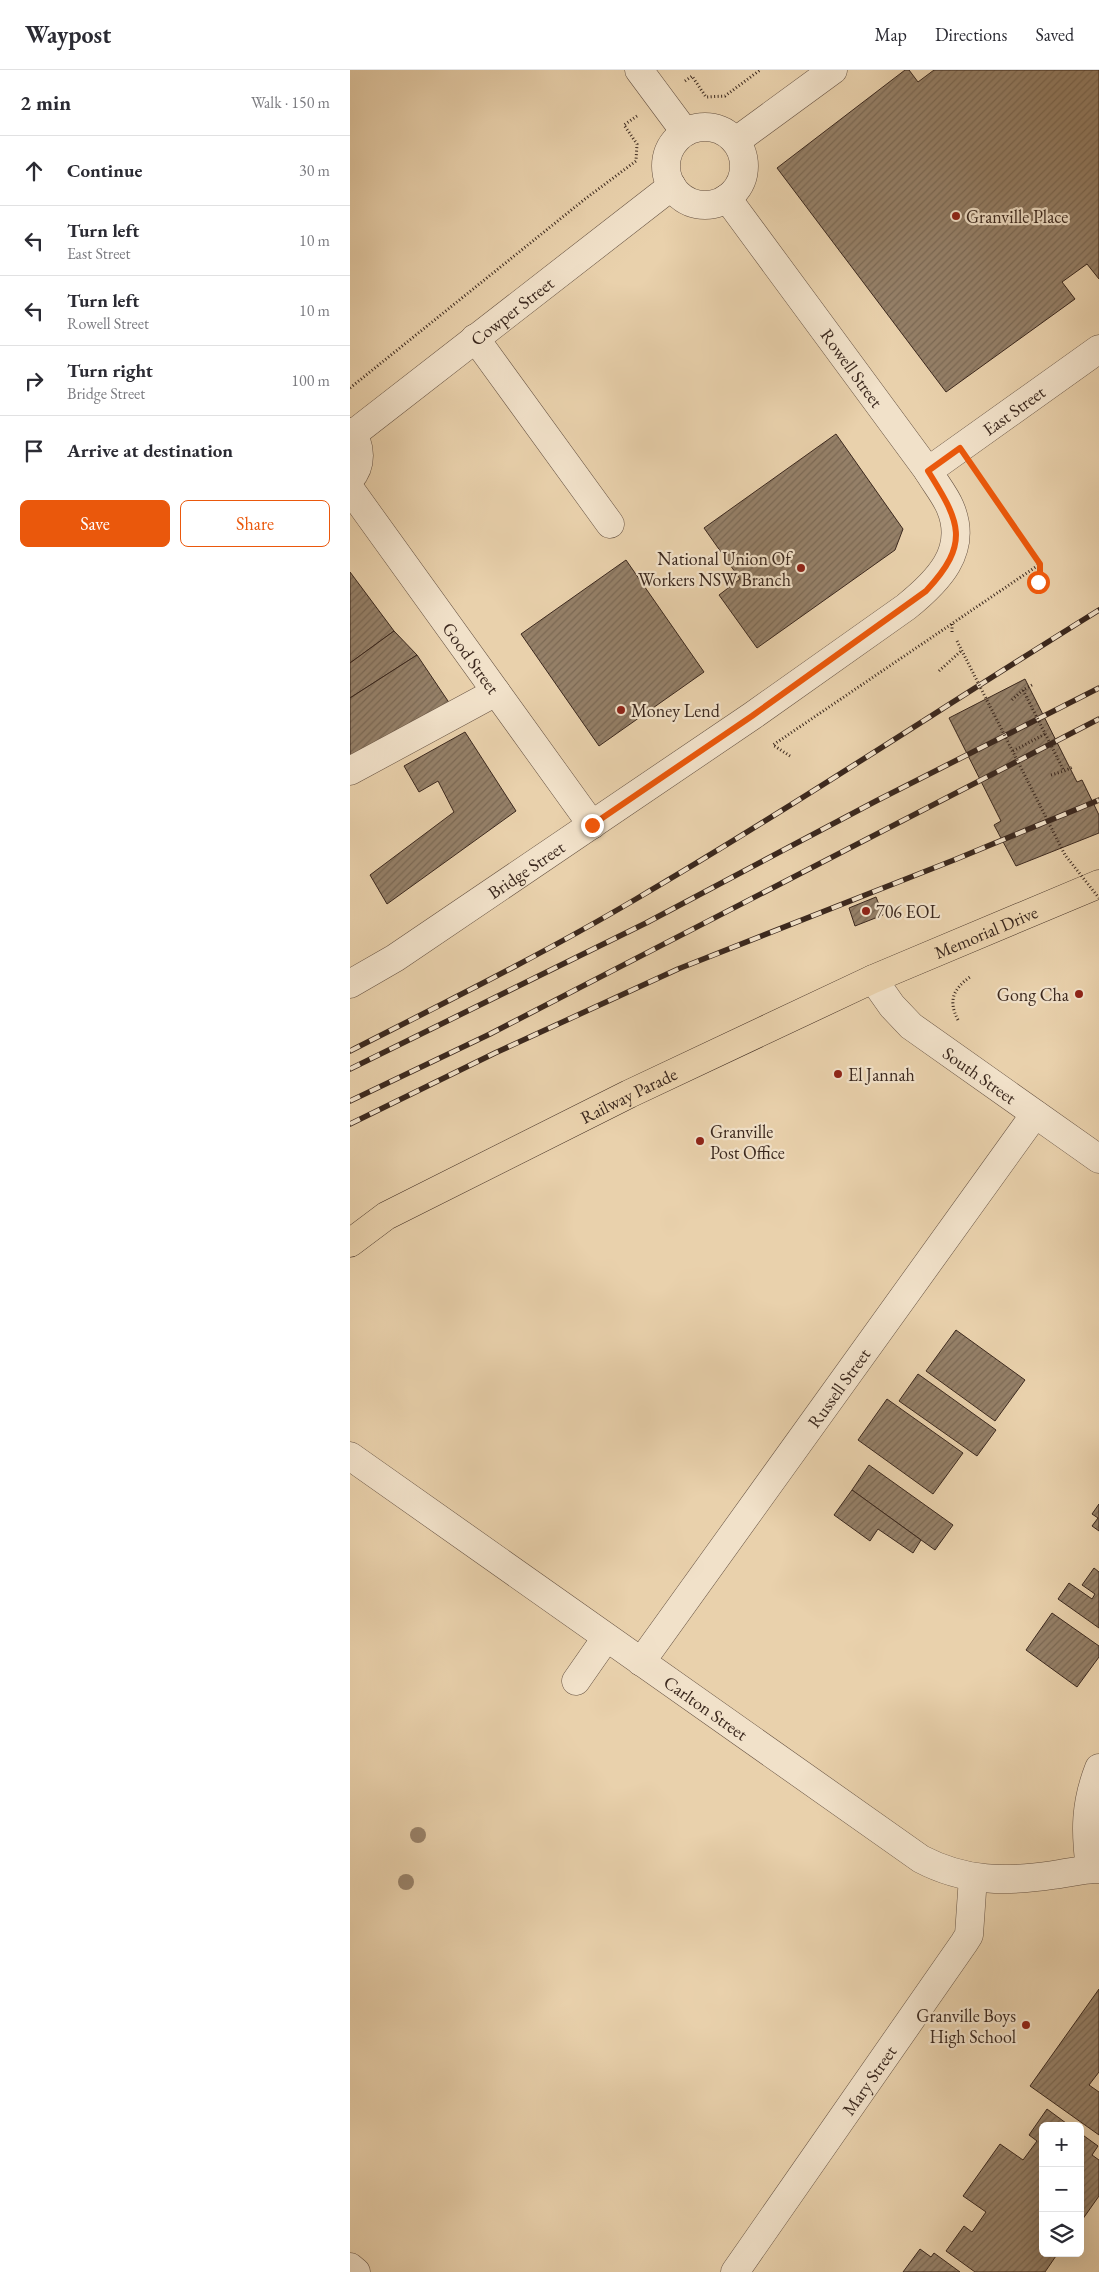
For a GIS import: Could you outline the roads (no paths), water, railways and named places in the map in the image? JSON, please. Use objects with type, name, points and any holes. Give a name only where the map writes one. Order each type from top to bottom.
[{"type":"main road","name":"Memorial Drive","points":[[873,979],[1099,884]]},
{"type":"main road","name":"Railway Parade","points":[[350,1243],[386,1216],[630,1094],[873,979]]},
{"type":"main road","name":"Railway Parade","points":[[350,1224],[386,1216]]},
{"type":"street","points":[[639,70],[685,132]]},
{"type":"street","points":[[736,142],[833,70]]},
{"type":"street","points":[[696,128],[712,128],[728,133],[736,142],[742,153],[743,171],[736,189],[727,198],[709,204],[691,202],[680,195],[672,186],[668,175],[668,156],[676,140],[685,132],[696,128]]},
{"type":"street","name":"Cowper Street","points":[[351,433],[672,186]]},
{"type":"street","name":"Rowell Street","points":[[727,198],[928,471],[950,507],[956,527],[954,548]]},
{"type":"street","points":[[475,338],[610,524]]},
{"type":"street","name":"East Street","points":[[928,471],[1099,349]]},
{"type":"street","points":[[350,479],[358,465],[360,454],[357,443],[351,433]]},
{"type":"street","name":"Good Street","points":[[350,489],[592,825]]},
{"type":"street","name":"Bridge Street","points":[[350,984],[395,958],[592,825],[752,716],[906,606],[926,591],[944,572],[954,548]]},
{"type":"street","points":[[350,771],[496,692]]},
{"type":"street","name":"South Street","points":[[873,979],[892,1006],[911,1026],[1099,1159]]},
{"type":"street","name":"Russell Street","points":[[641,1662],[1035,1114]]},
{"type":"street","name":"Carlton Street","points":[[350,1456],[606,1638],[936,1867],[963,1876],[1010,1880],[1094,1869]]},
{"type":"street","points":[[576,1682],[606,1638]]},
{"type":"street","points":[[1094,1869],[1086,1823],[1089,1797],[1099,1768]]},
{"type":"street","name":"Mary Street","points":[[735,2272],[964,1943],[968,1935],[973,1877]]},
{"type":"street","points":[[350,2267],[356,2272]]},
{"type":"railway","points":[[350,1051],[530,958],[636,899],[811,792],[1099,610]]},
{"type":"railway","points":[[350,1069],[646,923],[876,801],[1099,688]]},
{"type":"railway","points":[[350,1101],[490,1034],[1099,719]]},
{"type":"railway","points":[[350,1124],[495,1053],[678,969],[954,860],[1099,800]]},
{"type":"place","name":"Granville Place","points":[[956,216]]},
{"type":"place","name":"National Union Of Workers NSW Branch","points":[[801,568]]},
{"type":"place","name":"Money Lend","points":[[621,710]]},
{"type":"place","name":"706 EOL","points":[[866,911]]},
{"type":"place","name":"Gong Cha","points":[[1079,994]]},
{"type":"place","name":"El Jannah","points":[[838,1074]]},
{"type":"place","name":"Granville Post Office","points":[[700,1141]]},
{"type":"place","name":"Granville Boys High School","points":[[1026,2025]]}]
